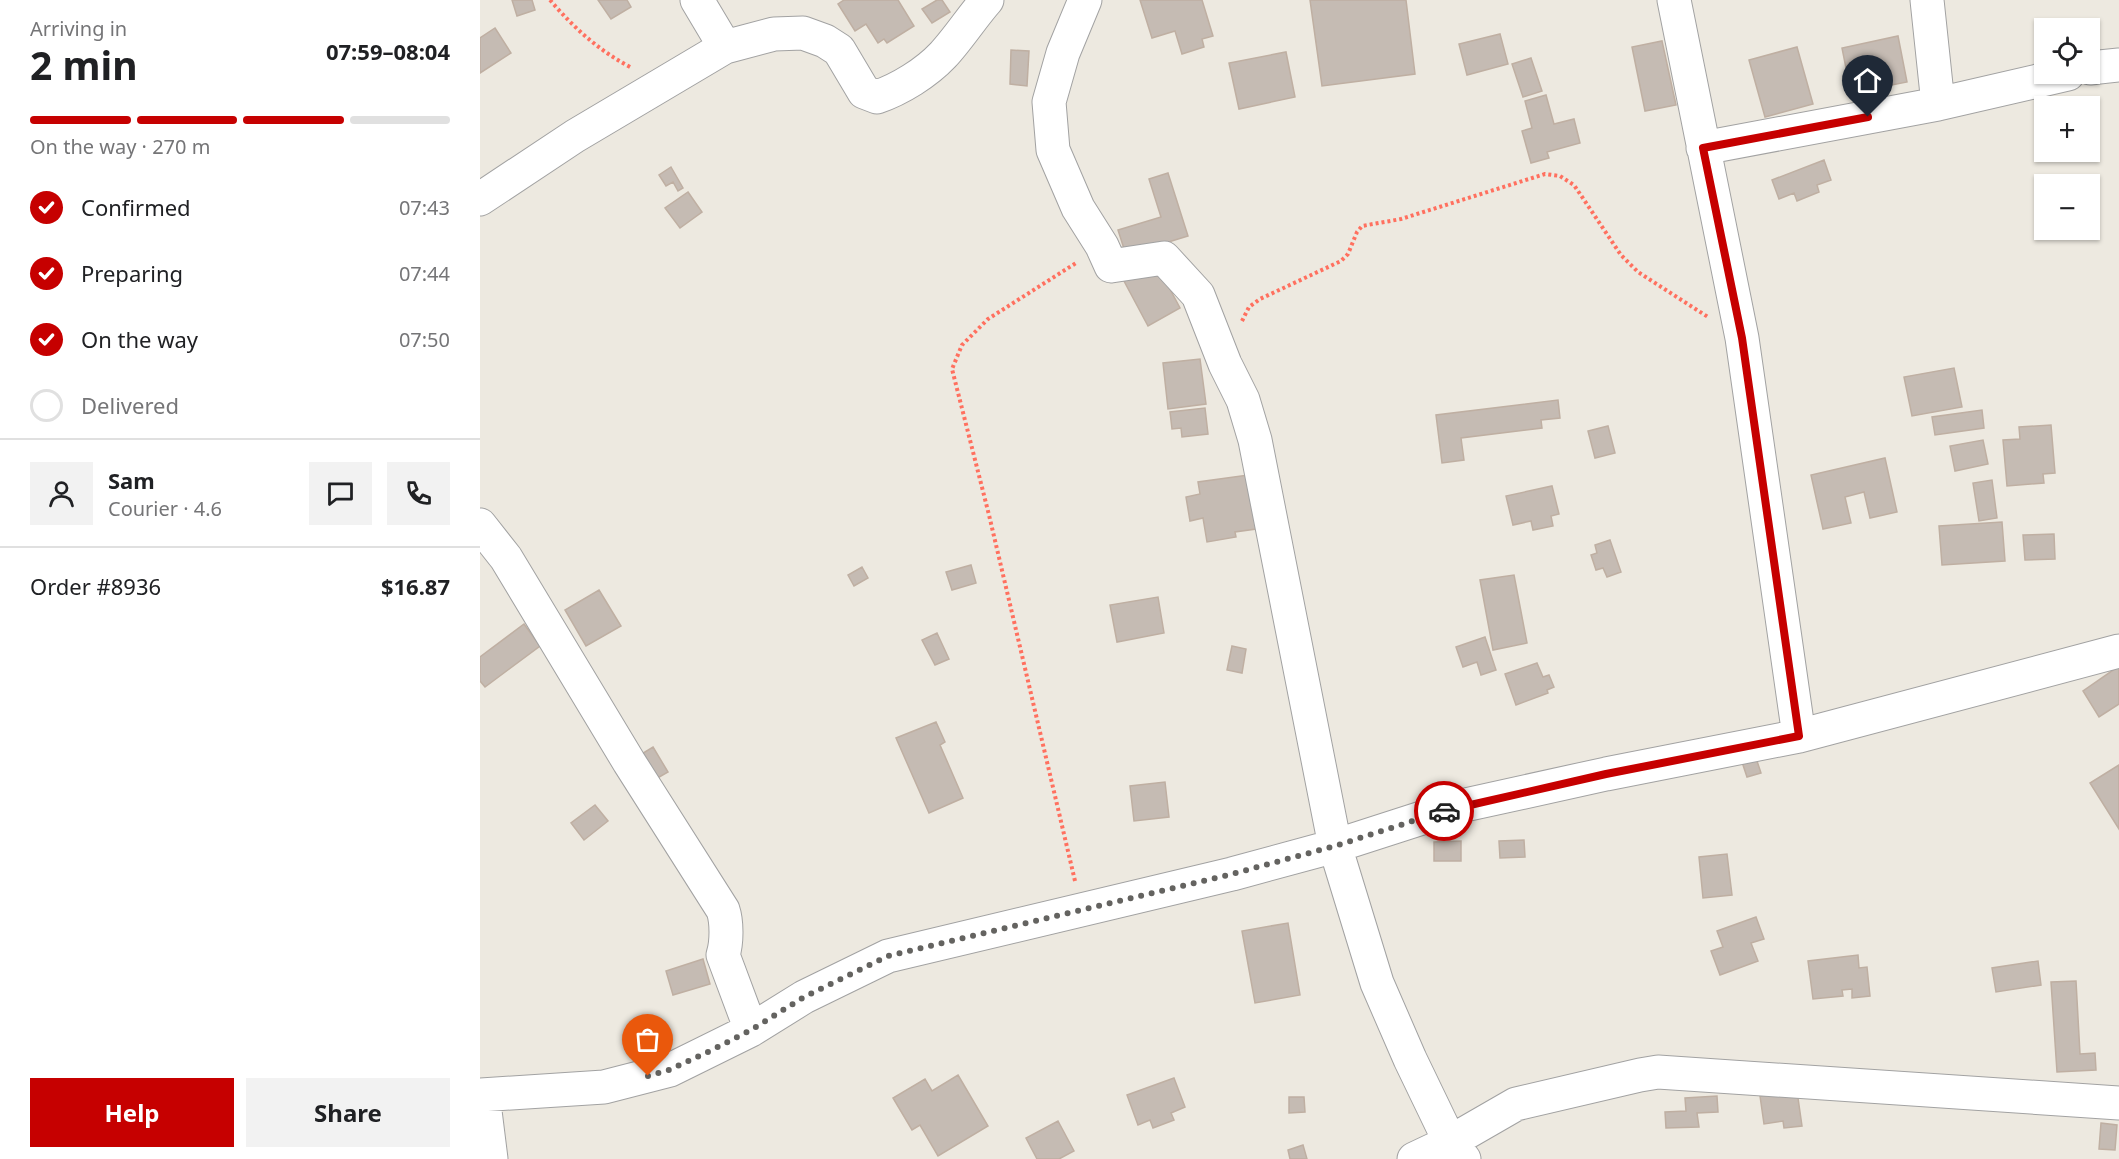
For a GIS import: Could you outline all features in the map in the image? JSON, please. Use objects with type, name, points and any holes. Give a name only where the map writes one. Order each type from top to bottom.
[{"type":"street","points":[[697,0],[725,47]]},
{"type":"street","points":[[480,199],[575,136],[725,47],[774,34],[803,33],[825,41],[839,50],[864,92],[877,98],[908,82],[943,56],[987,0]]},
{"type":"street","points":[[1085,0],[1063,53],[1049,102],[1053,150],[1078,208],[1102,246],[1111,266],[1164,258],[1198,296],[1225,364],[1243,400],[1255,440],[1335,846],[1377,983],[1410,1059],[1457,1150]]},
{"type":"street","points":[[1674,0],[1742,338],[1799,736]]},
{"type":"street","points":[[1927,0],[1938,104]]},
{"type":"street","points":[[2100,67],[2119,64]]},
{"type":"street","points":[[1703,148],[1938,104],[2034,82]]},
{"type":"street","points":[[480,525],[506,558],[629,762],[723,910],[726,919],[723,955],[751,1030]]},
{"type":"street","points":[[491,1159],[482,1095],[604,1088],[669,1070],[751,1030],[804,997],[888,956],[1335,846],[1456,807],[1606,774],[1799,736],[2119,651]]},
{"type":"street","points":[[1414,1159],[1457,1150],[1516,1104],[1658,1072],[2119,1103]]},
{"type":"path","points":[[550,0],[589,41],[613,58],[662,83]]},
{"type":"path","points":[[1225,364],[1249,307],[1260,299],[1341,261],[1348,254],[1362,226],[1401,219],[1545,174],[1560,176],[1574,185],[1621,255],[1638,272],[1742,338]]},
{"type":"path","points":[[1081,910],[990,515],[952,369],[962,345],[988,319],[1102,246]]},
{"type":"building","points":[[512,0],[532,0],[535,10],[517,16]]},
{"type":"building","points":[[598,0],[627,0],[631,7],[611,19]]},
{"type":"building","points":[[844,0],[898,0],[914,26],[887,43],[884,39],[878,43],[866,24],[855,31],[838,4]]},
{"type":"building","points":[[937,0],[942,0],[950,12],[932,23],[922,9]]},
{"type":"building","points":[[1140,0],[1202,0],[1213,36],[1202,39],[1204,47],[1182,54],[1175,31],[1152,38]]},
{"type":"building","points":[[1310,0],[1406,0],[1415,74],[1322,86]]},
{"type":"building","points":[[495,28],[511,53],[480,73],[480,38]]},
{"type":"building","points":[[1500,34],[1508,64],[1467,75],[1459,44]]},
{"type":"building","points":[[1898,36],[1907,82],[1851,93],[1842,48]]},
{"type":"building","points":[[1662,41],[1676,105],[1645,111],[1632,47]]},
{"type":"building","points":[[1797,47],[1813,104],[1765,117],[1749,60]]},
{"type":"building","points":[[1011,50],[1029,51],[1027,86],[1010,84]]},
{"type":"building","points":[[1286,52],[1295,97],[1239,109],[1229,63]]},
{"type":"building","points":[[1531,58],[1542,91],[1523,97],[1512,64]]},
{"type":"building","points":[[1546,95],[1554,124],[1574,119],[1580,143],[1547,152],[1549,158],[1531,163],[1522,131],[1532,128],[1525,101]]},
{"type":"building","points":[[1824,160],[1831,180],[1817,185],[1819,192],[1797,201],[1794,193],[1779,199],[1772,180]]},
{"type":"building","points":[[671,167],[683,188],[678,191],[673,182],[666,186],[659,175]]},
{"type":"building","points":[[1168,173],[1188,236],[1126,255],[1118,230],[1161,217],[1149,179]]},
{"type":"building","points":[[688,192],[702,212],[680,228],[665,208]]},
{"type":"building","points":[[1156,263],[1180,308],[1148,326],[1124,281]]},
{"type":"building","points":[[1200,359],[1206,404],[1168,409],[1163,363]]},
{"type":"building","points":[[1954,368],[1962,407],[1912,416],[1904,377]]},
{"type":"building","points":[[1558,400],[1560,418],[1541,420],[1542,428],[1461,438],[1464,460],[1442,463],[1436,415]]},
{"type":"building","points":[[1205,408],[1208,434],[1182,437],[1181,428],[1172,429],[1170,412]]},
{"type":"building","points":[[1982,410],[1984,428],[1935,435],[1932,417]]},
{"type":"building","points":[[2051,425],[2055,473],[2043,474],[2044,483],[2007,486],[2003,440],[2020,439],[2019,427]]},
{"type":"building","points":[[1608,426],[1615,453],[1595,458],[1588,431]]},
{"type":"building","points":[[1983,440],[1988,464],[1955,471],[1950,446]]},
{"type":"building","points":[[1885,458],[1897,512],[1870,518],[1864,492],[1845,497],[1851,523],[1823,529],[1811,475]]},
{"type":"building","points":[[1248,475],[1256,529],[1235,532],[1236,537],[1207,542],[1203,518],[1190,521],[1186,497],[1200,494],[1198,482]]},
{"type":"building","points":[[1992,480],[1997,518],[1979,521],[1973,483]]},
{"type":"building","points":[[1552,486],[1559,514],[1551,516],[1553,526],[1533,530],[1531,521],[1513,525],[1506,496]]},
{"type":"building","points":[[2002,522],[2005,561],[1942,565],[1939,526]]},
{"type":"building","points":[[2054,534],[2055,559],[2025,560],[2023,535]]},
{"type":"building","points":[[1610,540],[1621,572],[1607,577],[1603,568],[1596,570],[1591,555],[1597,553],[1595,545]]},
{"type":"building","points":[[971,565],[976,583],[952,590],[946,572]]},
{"type":"building","points":[[862,567],[868,578],[854,586],[848,575]]},
{"type":"building","points":[[1514,575],[1527,643],[1493,650],[1480,580]]},
{"type":"building","points":[[599,590],[621,626],[586,646],[565,610]]},
{"type":"building","points":[[1158,597],[1164,633],[1117,642],[1110,605]]},
{"type":"building","points":[[524,624],[540,646],[485,687],[480,681],[480,657]]},
{"type":"building","points":[[937,633],[949,659],[935,665],[922,640]]},
{"type":"building","points":[[1485,637],[1496,670],[1481,675],[1477,662],[1463,667],[1456,647]]},
{"type":"building","points":[[1232,646],[1246,649],[1242,673],[1227,670]]},
{"type":"building","points":[[1537,663],[1543,677],[1549,675],[1554,687],[1547,690],[1548,693],[1516,705],[1505,674]]},
{"type":"building","points":[[2119,666],[2119,704],[2099,717],[2083,691]]},
{"type":"building","points":[[936,722],[945,742],[940,745],[963,798],[929,813],[896,738]]},
{"type":"building","points":[[653,747],[668,772],[649,783],[635,758]]},
{"type":"building","points":[[1754,752],[1761,773],[1747,777],[1740,756]]},
{"type":"building","points":[[2119,765],[2119,829],[2090,783]]},
{"type":"building","points":[[1165,782],[1169,817],[1134,821],[1130,786]]},
{"type":"building","points":[[595,805],[608,821],[584,840],[571,823]]},
{"type":"building","points":[[1524,840],[1525,857],[1500,858],[1499,841]]},
{"type":"building","points":[[1461,841],[1461,861],[1434,861],[1434,842]]},
{"type":"building","points":[[1727,854],[1732,895],[1703,898],[1699,857]]},
{"type":"building","points":[[1756,917],[1764,939],[1751,943],[1758,961],[1720,975],[1711,951],[1723,947],[1717,931]]},
{"type":"building","points":[[1288,923],[1300,995],[1255,1003],[1242,931]]},
{"type":"building","points":[[1858,955],[1859,968],[1867,967],[1870,996],[1852,998],[1852,989],[1842,990],[1843,996],[1813,999],[1808,961]]},
{"type":"building","points":[[703,959],[710,984],[673,995],[666,971]]},
{"type":"building","points":[[2038,961],[2041,985],[1996,992],[1992,968]]},
{"type":"building","points":[[2076,981],[2080,1054],[2095,1053],[2096,1070],[2057,1072],[2051,982]]},
{"type":"building","points":[[958,1075],[988,1126],[938,1156],[920,1125],[912,1130],[893,1098],[925,1079],[932,1091]]},
{"type":"building","points":[[1174,1078],[1185,1107],[1171,1113],[1174,1120],[1153,1128],[1150,1120],[1138,1125],[1127,1095]]},
{"type":"building","points":[[1797,1091],[1802,1126],[1784,1128],[1783,1121],[1764,1124],[1760,1096]]},
{"type":"building","points":[[1717,1096],[1718,1112],[1697,1113],[1699,1127],[1666,1128],[1665,1112],[1686,1111],[1685,1098]]},
{"type":"building","points":[[1289,1097],[1304,1097],[1305,1112],[1289,1113]]},
{"type":"building","points":[[1058,1121],[1074,1151],[1059,1159],[1037,1159],[1026,1138]]},
{"type":"building","points":[[2101,1123],[2117,1125],[2115,1150],[2099,1149]]},
{"type":"building","points":[[1303,1145],[1307,1159],[1290,1159],[1288,1150]]},
{"type":"way so far","points":[[648,1076],[669,1070],[712,1050],[751,1030],[804,997],[888,956],[1232,874],[1335,846],[1444,811]]},
{"type":"route","points":[[1444,811],[1606,774],[1799,736],[1742,338],[1703,148],[1868,117]]}]
